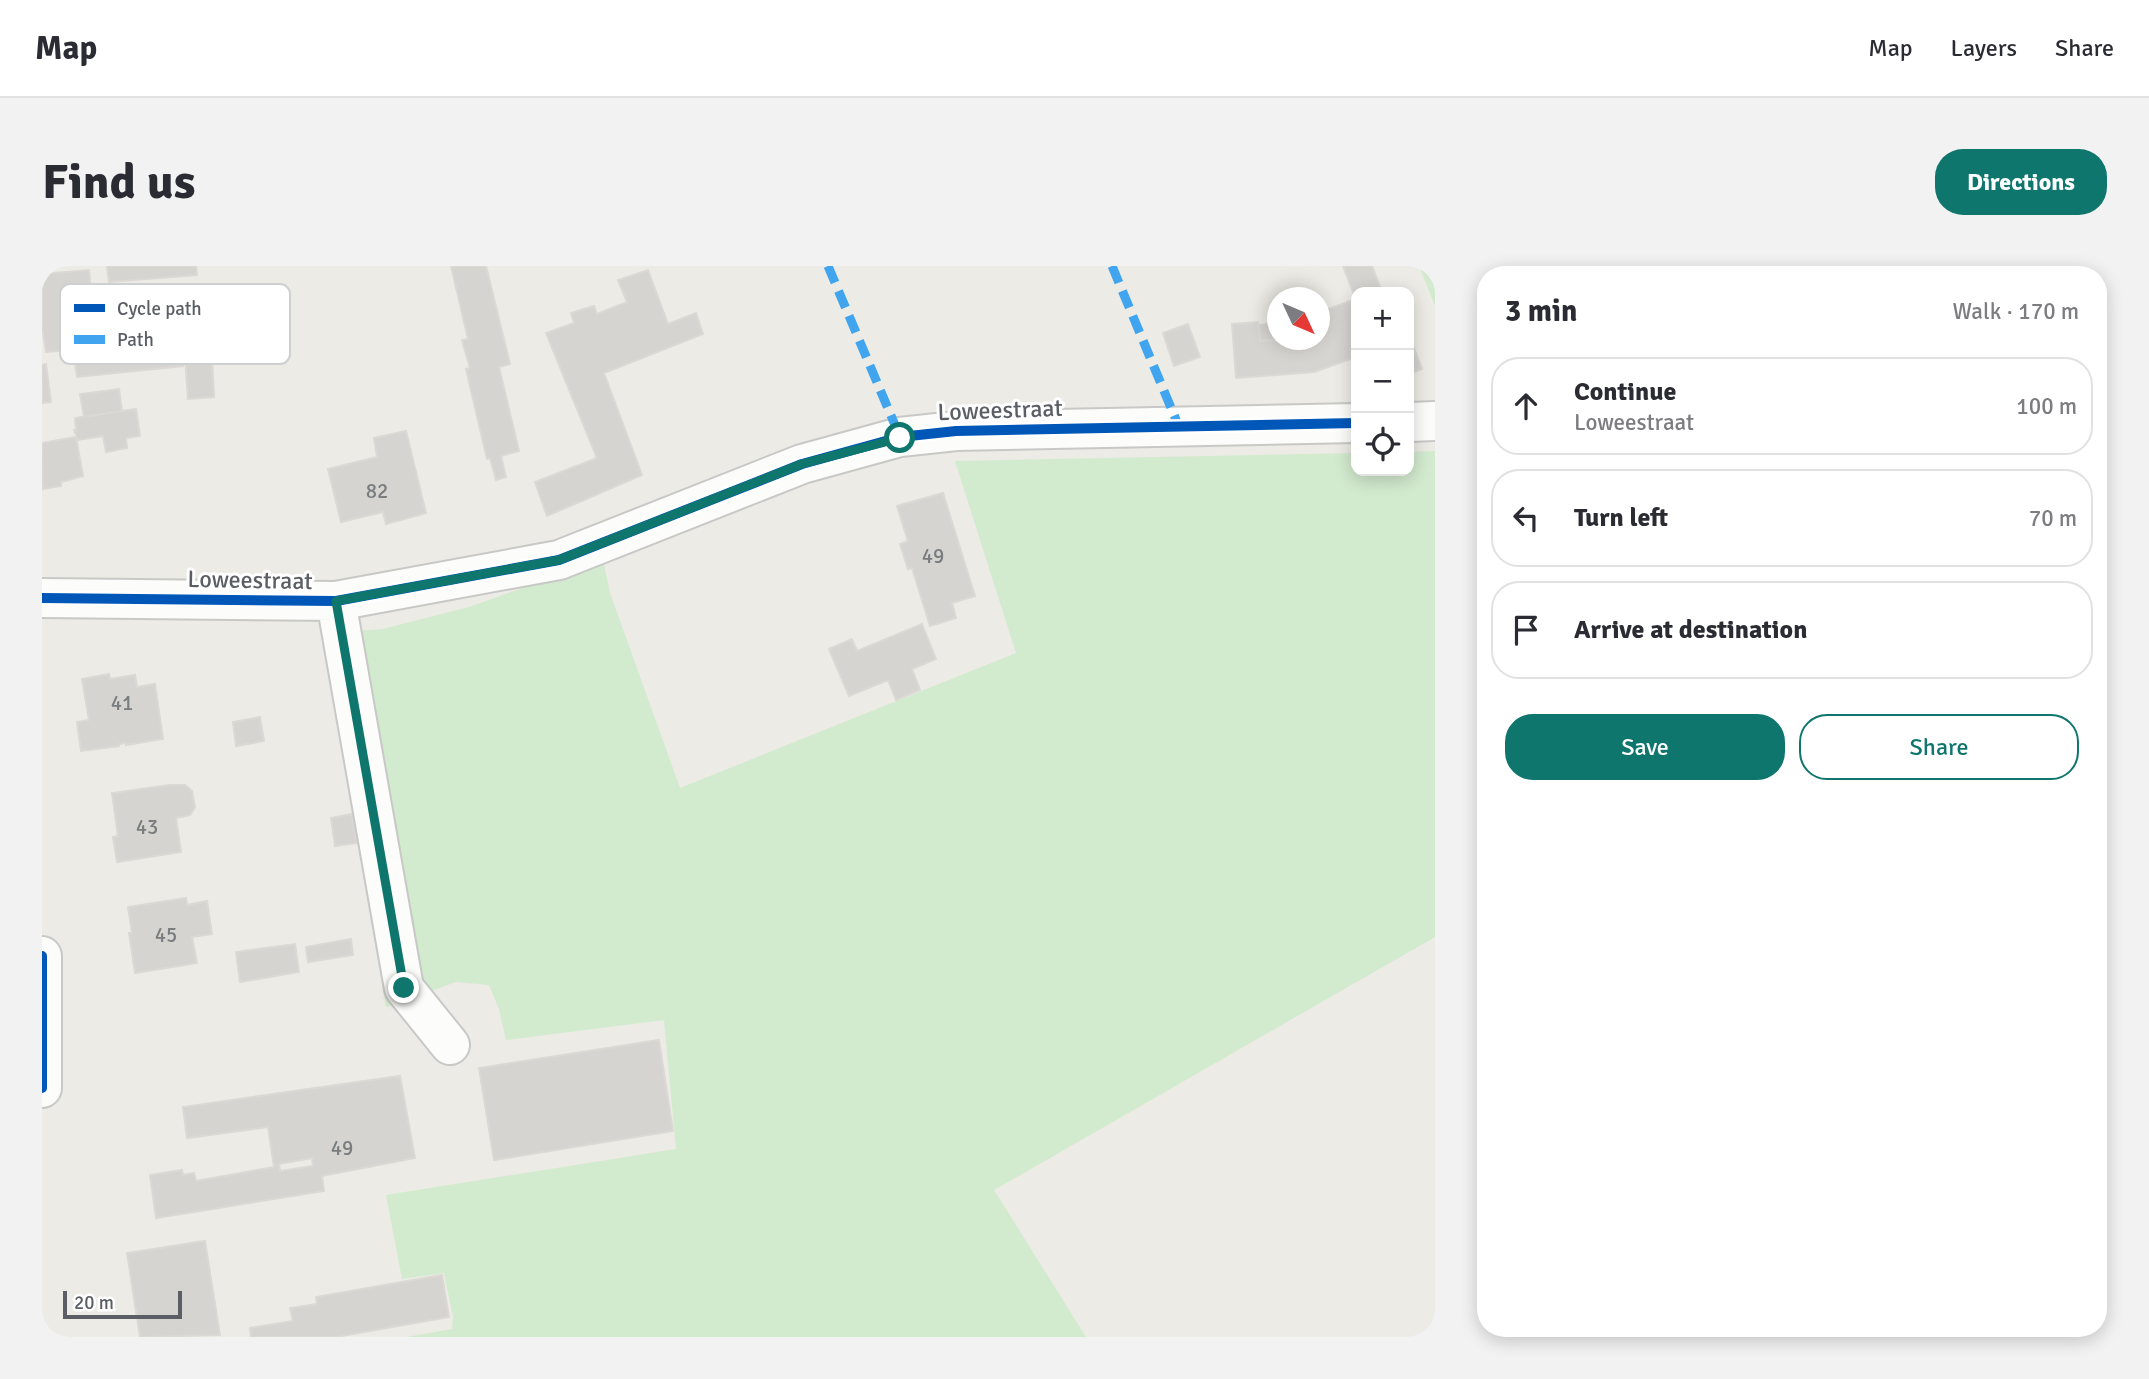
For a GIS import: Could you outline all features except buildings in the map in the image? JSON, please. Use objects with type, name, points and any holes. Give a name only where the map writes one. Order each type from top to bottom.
[{"type":"street","points":[[1414,422],[1435,421]]},
{"type":"street","name":"Loweestraat","points":[[42,598],[336,601],[559,560],[802,464],[900,438],[957,431],[1351,423]]},
{"type":"street","points":[[336,601],[404,988],[450,1045]]},
{"type":"street","points":[[42,956],[42,1088]]},
{"type":"green space","points":[[1419,266],[1435,266],[1435,306]]},
{"type":"green space","points":[[1435,451],[1435,937],[994,1190],[1086,1337],[407,1337],[452,1329],[453,1317],[444,1273],[402,1279],[386,1195],[676,1149],[664,1020],[506,1040],[499,1009],[489,985],[456,982],[386,1007],[322,634],[383,629],[469,607],[603,560],[610,593],[680,788],[1016,653],[955,461],[1351,453],[1351,476],[1414,476],[1414,452]]},
{"type":"marked path","points":[[828,266],[900,437]]},
{"type":"marked path","points":[[1112,266],[1179,427]]},
{"type":"cycle path","points":[[42,598],[336,601],[559,560],[802,464],[900,437],[956,431],[1351,423]]},
{"type":"cycle path","points":[[42,956],[42,1088]]},
{"type":"route","points":[[404,988],[336,601],[559,560],[802,464],[900,438]]}]
